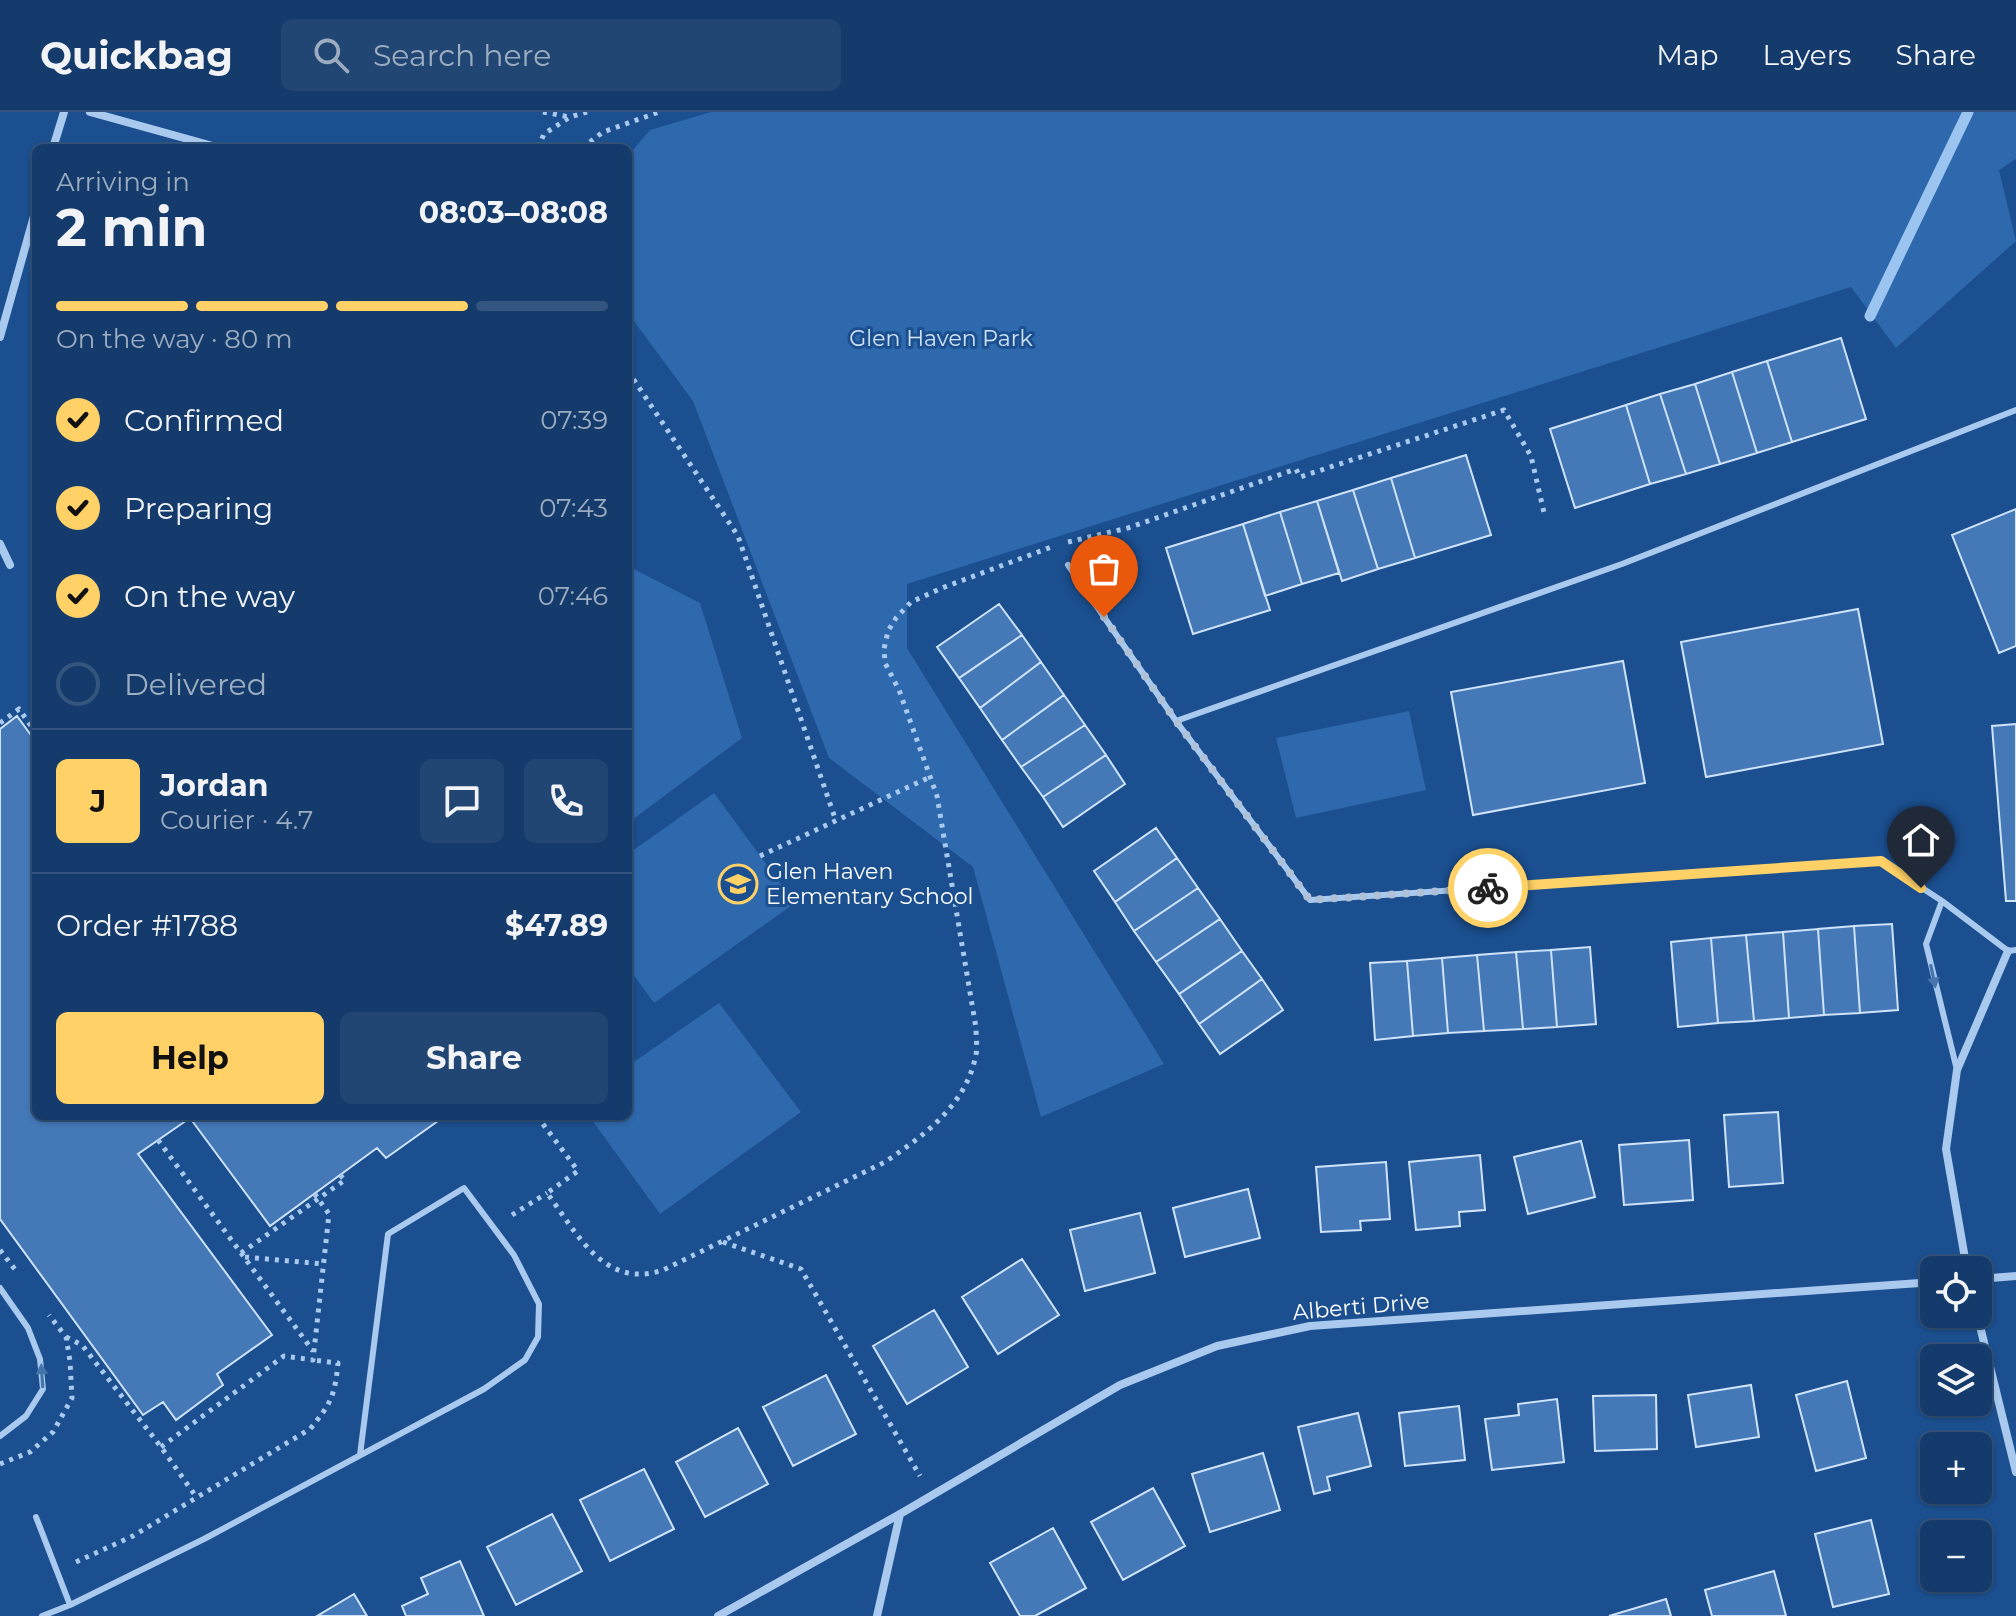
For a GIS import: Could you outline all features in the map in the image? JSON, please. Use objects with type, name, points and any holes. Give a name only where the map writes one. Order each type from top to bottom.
[{"type":"street","points":[[54,144],[64,112]]},
{"type":"street","points":[[90,112],[206,144]]},
{"type":"street","points":[[0,337],[32,223]]},
{"type":"street","points":[[0,544],[10,565]]},
{"type":"street","points":[[1965,1256],[1946,1149],[1957,1070],[2012,950]]},
{"type":"street","points":[[1992,1278],[2016,1276]]},
{"type":"street","name":"Alberti Drive","points":[[718,1616],[1120,1385],[1217,1346],[1310,1326],[1920,1283]]},
{"type":"street","points":[[1980,1328],[2016,1472]]},
{"type":"street","points":[[877,1616],[900,1514]]},
{"type":"lane","points":[[1176,721],[1622,564],[2016,410]]},
{"type":"lane","points":[[1068,565],[1176,721],[1310,900],[1881,861],[2012,950]]},
{"type":"lane","points":[[1942,901],[1926,944],[1957,1070]]},
{"type":"lane","points":[[42,1616],[204,1539],[484,1389],[525,1360],[538,1337],[539,1304],[514,1255],[464,1188],[388,1234],[360,1455]]},
{"type":"lane","points":[[0,1288],[28,1328],[40,1359],[43,1389],[26,1416],[0,1436]]},
{"type":"lane","points":[[36,1517],[70,1605]]},
{"type":"path","points":[[543,112],[570,117]]},
{"type":"path","points":[[540,144],[544,134],[570,117],[587,112]]},
{"type":"path","points":[[587,144],[603,132],[659,112]]},
{"type":"path","points":[[632,377],[738,536],[836,821]]},
{"type":"path","points":[[547,1193],[593,1253],[607,1266],[627,1273],[647,1275],[885,1162],[917,1140],[945,1115],[969,1080],[976,1056],[976,1028],[937,796],[899,690],[885,663],[888,631],[911,602],[1047,548],[1128,528],[1296,469],[1300,477],[1504,410],[1531,456],[1545,517]]},
{"type":"path","points":[[0,723],[19,709],[32,727]]},
{"type":"path","points":[[760,856],[930,777]]},
{"type":"path","points":[[494,1227],[578,1171],[540,1120]]},
{"type":"path","points":[[158,1140],[313,1352]]},
{"type":"path","points":[[243,1255],[316,1196],[345,1180],[340,1175]]},
{"type":"path","points":[[313,1360],[329,1214],[316,1196]]},
{"type":"path","points":[[722,1241],[801,1269],[921,1477]]},
{"type":"path","points":[[243,1255],[323,1264]]},
{"type":"path","points":[[66,1337],[82,1345],[197,1498]]},
{"type":"path","points":[[57,1570],[133,1536],[310,1429],[326,1411],[335,1391],[338,1363],[284,1356],[161,1447]]},
{"type":"green space","name":"Glen Haven Park","points":[[711,112],[2016,112],[2016,159],[1999,170],[2016,241],[1896,348],[1851,287],[907,584],[907,648],[1164,1064],[1041,1117],[973,867],[829,758],[693,401],[632,318],[632,150],[650,130]]},
{"type":"green space","points":[[632,568],[700,603],[742,738],[632,820]]},
{"type":"green space","points":[[1409,711],[1426,790],[1296,818],[1276,738]]},
{"type":"green space","points":[[714,793],[795,903],[654,1003],[632,973],[632,851]]},
{"type":"green space","points":[[719,1003],[801,1112],[660,1214],[592,1120],[632,1120],[632,1063]]},
{"type":"building","points":[[1841,338],[1866,419],[1792,442],[1767,361]]},
{"type":"building","points":[[1767,361],[1792,442],[1757,453],[1732,372]]},
{"type":"building","points":[[1732,372],[1757,453],[1720,464],[1695,384]]},
{"type":"building","points":[[1695,384],[1720,464],[1686,474],[1660,394]]},
{"type":"building","points":[[1660,394],[1686,474],[1650,484],[1626,405]]},
{"type":"building","points":[[1626,405],[1650,484],[1575,508],[1550,429]]},
{"type":"building","points":[[1466,455],[1491,535],[1415,558],[1391,478]]},
{"type":"building","points":[[1391,478],[1415,558],[1378,569],[1353,490]]},
{"type":"building","points":[[1353,490],[1378,569],[1342,581],[1317,501]]},
{"type":"building","points":[[1317,501],[1339,573],[1302,584],[1280,512]]},
{"type":"building","points":[[2016,509],[2016,646],[1999,653],[1952,535]]},
{"type":"building","points":[[1280,512],[1302,584],[1265,596],[1243,524]]},
{"type":"building","points":[[1243,524],[1270,610],[1193,634],[1166,548]]},
{"type":"building","points":[[999,604],[1022,635],[959,678],[937,647]]},
{"type":"building","points":[[1858,609],[1883,744],[1706,777],[1681,642]]},
{"type":"building","points":[[1022,635],[1041,662],[980,708],[959,678]]},
{"type":"building","points":[[1623,661],[1645,783],[1473,815],[1451,692]]},
{"type":"building","points":[[1041,662],[1064,695],[1002,740],[980,708]]},
{"type":"building","points":[[1064,695],[1085,725],[1021,767],[1002,740]]},
{"type":"building","points":[[17,716],[32,737],[32,1120],[187,1120],[138,1154],[272,1335],[217,1374],[223,1385],[176,1420],[163,1402],[143,1415],[0,1219],[0,729]]},
{"type":"building","points":[[2016,724],[2016,901],[2006,901],[1992,726]]},
{"type":"building","points":[[1085,725],[1106,755],[1043,797],[1021,767]]},
{"type":"building","points":[[1106,755],[1125,784],[1063,827],[1043,797]]},
{"type":"building","points":[[1156,828],[1177,858],[1115,902],[1094,871]]},
{"type":"building","points":[[1177,858],[1198,888],[1134,931],[1115,902]]},
{"type":"building","points":[[1198,888],[1220,919],[1156,962],[1134,931]]},
{"type":"building","points":[[1220,919],[1242,951],[1179,994],[1156,962]]},
{"type":"building","points":[[1892,924],[1898,1010],[1860,1013],[1854,926]]},
{"type":"building","points":[[1854,926],[1860,1013],[1824,1015],[1818,929]]},
{"type":"building","points":[[1818,929],[1824,1015],[1789,1018],[1783,932]]},
{"type":"building","points":[[1783,932],[1789,1018],[1754,1021],[1746,935]]},
{"type":"building","points":[[1746,935],[1754,1021],[1718,1023],[1711,938]]},
{"type":"building","points":[[1711,938],[1718,1023],[1678,1027],[1671,942]]},
{"type":"building","points":[[1590,947],[1596,1024],[1557,1027],[1551,950]]},
{"type":"building","points":[[1551,950],[1557,1027],[1523,1029],[1516,952]]},
{"type":"building","points":[[1242,951],[1262,979],[1199,1024],[1179,994]]},
{"type":"building","points":[[1516,952],[1523,1029],[1484,1031],[1477,955]]},
{"type":"building","points":[[1477,955],[1484,1031],[1448,1033],[1442,958]]},
{"type":"building","points":[[1442,958],[1448,1033],[1413,1036],[1407,961]]},
{"type":"building","points":[[1407,961],[1413,1036],[1375,1040],[1370,963]]},
{"type":"building","points":[[1262,979],[1283,1010],[1220,1054],[1199,1024]]},
{"type":"building","points":[[1778,1112],[1783,1183],[1729,1187],[1724,1115]]},
{"type":"building","points":[[191,1120],[439,1120],[386,1158],[377,1148],[270,1226]]},
{"type":"building","points":[[1689,1140],[1693,1200],[1624,1205],[1619,1145]]},
{"type":"building","points":[[1581,1141],[1595,1197],[1528,1214],[1514,1157]]},
{"type":"building","points":[[1480,1155],[1485,1210],[1459,1212],[1460,1226],[1416,1230],[1409,1162]]},
{"type":"building","points":[[1386,1162],[1390,1219],[1360,1221],[1361,1230],[1321,1232],[1316,1167]]},
{"type":"building","points":[[1248,1189],[1260,1238],[1185,1257],[1173,1208]]},
{"type":"building","points":[[1140,1213],[1155,1273],[1085,1291],[1070,1230]]},
{"type":"building","points":[[1022,1259],[1059,1315],[998,1354],[962,1297]]},
{"type":"building","points":[[934,1310],[968,1367],[907,1404],[873,1346]]},
{"type":"building","points":[[826,1375],[856,1434],[793,1466],[763,1407]]},
{"type":"building","points":[[1847,1381],[1866,1458],[1816,1471],[1796,1395]]},
{"type":"building","points":[[1751,1385],[1759,1437],[1696,1447],[1688,1395]]},
{"type":"building","points":[[1656,1395],[1657,1449],[1595,1451],[1593,1396]]},
{"type":"building","points":[[1557,1399],[1564,1462],[1492,1470],[1485,1419],[1519,1415],[1518,1404]]},
{"type":"building","points":[[1459,1406],[1465,1460],[1405,1466],[1399,1413]]},
{"type":"building","points":[[1358,1413],[1371,1466],[1327,1477],[1330,1490],[1314,1494],[1298,1427]]},
{"type":"building","points":[[738,1428],[768,1484],[705,1517],[676,1462]]},
{"type":"building","points":[[1263,1453],[1280,1510],[1210,1532],[1192,1474]]},
{"type":"building","points":[[644,1469],[674,1529],[610,1561],[580,1500]]},
{"type":"building","points":[[1153,1488],[1185,1546],[1123,1580],[1091,1522]]},
{"type":"building","points":[[552,1514],[582,1571],[516,1605],[487,1547]]},
{"type":"building","points":[[1871,1520],[1889,1594],[1833,1607],[1815,1534]]},
{"type":"building","points":[[1053,1528],[1086,1588],[1035,1616],[1020,1616],[990,1563]]},
{"type":"building","points":[[460,1561],[484,1616],[406,1616],[402,1606],[428,1594],[421,1578]]},
{"type":"building","points":[[1774,1571],[1786,1616],[1712,1616],[1705,1590]]},
{"type":"building","points":[[354,1594],[367,1616],[317,1616]]},
{"type":"building","points":[[1666,1599],[1671,1616],[1609,1616]]},
{"type":"waterway","points":[[1870,316],[1968,112]]},
{"type":"way so far","points":[[1104,617],[1176,721],[1310,900],[1488,888]]},
{"type":"place","name":"Glen Haven Elementary School","points":[[738,884]]},
{"type":"route","points":[[1488,888],[1881,861],[1921,888]]}]
